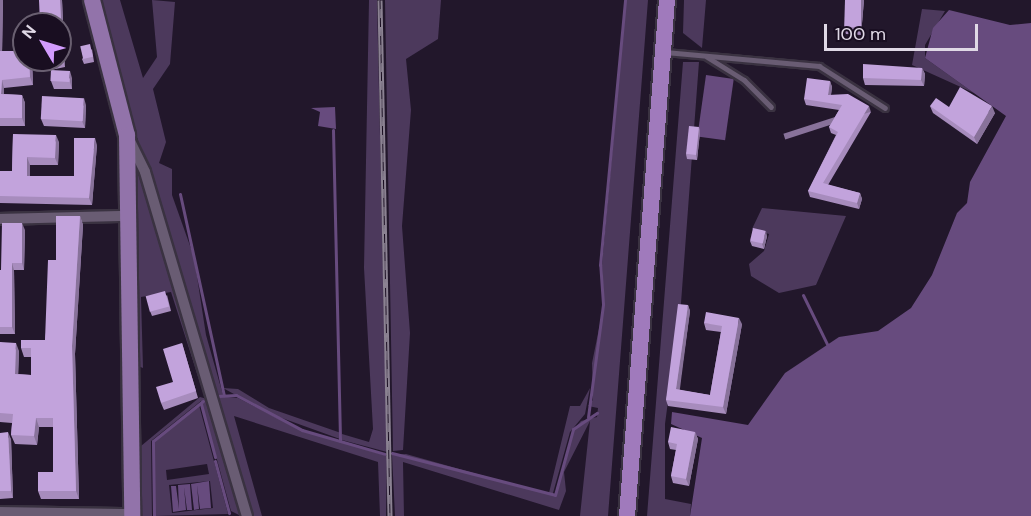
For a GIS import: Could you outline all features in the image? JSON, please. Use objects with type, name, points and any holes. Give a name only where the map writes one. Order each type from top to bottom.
[{"type":"highway","points":[[627,516],[667,0]]},
{"type":"main road","points":[[92,0],[127,135],[125,216],[132,515]]},
{"type":"street","points":[[127,135],[145,172],[246,516]]},
{"type":"street","points":[[0,219],[125,216]]},
{"type":"street","points":[[0,512],[132,515]]},
{"type":"lane","points":[[663,52],[819,66],[885,108]]},
{"type":"lane","points":[[706,56],[744,80],[771,107]]},
{"type":"shaded area","points":[[95,0],[120,0],[143,78],[157,57],[152,0],[175,2],[170,64],[153,89],[166,142],[159,163],[172,169],[172,195],[194,257],[206,335],[223,395],[218,396],[238,398],[300,430],[387,456],[386,516],[380,516],[378,462],[234,416],[262,516],[253,516]]},
{"type":"shaded area","points":[[369,0],[377,0],[387,452],[342,440],[342,434],[369,442],[373,429],[364,268]]},
{"type":"shaded area","points":[[385,0],[441,0],[438,39],[406,59],[411,110],[402,226],[410,333],[403,450],[393,451]]},
{"type":"shaded area","points":[[626,0],[648,0],[608,516],[580,516],[590,421],[564,472],[566,491],[559,510],[403,462],[404,516],[395,516],[392,455],[406,454],[555,496],[574,429],[581,421],[597,417],[598,408],[588,406],[593,400],[592,363],[604,304],[602,265]]},
{"type":"shaded area","points":[[684,0],[706,0],[702,48],[683,33]]},
{"type":"shaded area","points":[[922,9],[945,11],[925,45],[925,58],[974,93],[912,65]]},
{"type":"shaded area","points":[[949,10],[1010,25],[1031,23],[1031,516],[690,516],[702,438],[671,424],[672,412],[748,425],[785,373],[839,337],[878,331],[911,308],[932,275],[957,213],[967,203],[970,182],[1006,116],[925,58],[933,28]]},
{"type":"shaded area","points":[[683,62],[699,62],[681,303],[665,424],[665,499],[691,504],[690,516],[647,516]]},
{"type":"shaded area","points":[[706,75],[734,79],[725,140],[697,136]]},
{"type":"shaded area","points":[[335,107],[336,129],[318,126],[320,112],[311,108]]},
{"type":"shaded area","points":[[135,162],[202,389],[171,292],[141,297],[143,368],[138,366]]},
{"type":"shaded area","points":[[762,208],[846,216],[816,285],[779,293],[751,276],[749,264],[764,251],[769,234],[752,229]]},
{"type":"shaded area","points":[[223,388],[238,389],[269,408],[341,433],[340,439],[268,413]]},
{"type":"shaded area","points":[[590,388],[585,414],[570,432],[553,493],[549,493],[570,406],[580,406]]},
{"type":"shaded area","points":[[200,397],[207,399],[241,516],[231,511],[201,401],[151,441],[152,516],[142,516],[141,446]]},
{"type":"shaded area","points":[[199,405],[228,514],[155,516],[154,442]],"holes":[[[207,464],[209,474],[167,480],[166,470]],[[210,481],[213,508],[172,513],[169,485]]]},
{"type":"shaded area","points":[[209,481],[211,508],[200,509],[197,485],[199,509],[194,510],[191,484]]},
{"type":"shaded area","points":[[190,484],[192,510],[187,510],[184,487],[186,510],[173,512],[171,486],[176,486],[179,509],[178,485]]},
{"type":"building","points":[[39,0],[60,0],[61,12],[40,12]]},
{"type":"building","points":[[845,0],[861,0],[861,27],[845,27]]},
{"type":"building","points":[[90,44],[93,57],[83,59],[80,46]]},
{"type":"building","points":[[0,51],[12,51],[12,72],[30,72],[30,77],[2,80],[1,94],[22,95],[22,118],[0,118]]},
{"type":"building","points":[[863,64],[922,68],[921,80],[863,78]]},
{"type":"building","points":[[51,72],[70,72],[69,82],[50,81]]},
{"type":"building","points":[[807,78],[830,81],[828,95],[848,94],[869,106],[823,183],[860,193],[857,203],[808,191],[838,132],[829,127],[842,105],[804,99]]},
{"type":"building","points":[[960,87],[992,106],[974,137],[930,106],[936,98],[949,107]]},
{"type":"building","points":[[42,96],[84,98],[83,121],[41,119]]},
{"type":"building","points":[[689,126],[699,127],[696,155],[686,154]]},
{"type":"building","points":[[13,134],[56,135],[55,158],[27,157],[27,176],[74,176],[74,138],[95,138],[89,198],[0,196],[0,171],[12,171]]},
{"type":"building","points":[[56,216],[80,216],[72,346],[76,491],[38,491],[38,472],[53,472],[53,418],[36,418],[34,436],[11,435],[13,414],[0,413],[0,342],[16,343],[15,374],[31,375],[31,348],[21,348],[21,340],[45,340],[48,260],[56,260]]},
{"type":"building","points":[[2,223],[22,223],[22,263],[12,263],[12,327],[0,327]]},
{"type":"building","points":[[753,228],[766,231],[763,244],[750,241]]},
{"type":"building","points":[[165,291],[169,306],[150,312],[146,296]]},
{"type":"building","points":[[678,304],[688,305],[676,389],[710,395],[722,326],[704,323],[706,312],[739,318],[723,407],[666,400]]},
{"type":"building","points":[[182,343],[196,391],[161,403],[156,387],[173,382],[163,349]]},
{"type":"building","points":[[671,427],[695,432],[686,479],[671,476],[677,444],[668,442]]},
{"type":"building","points":[[8,432],[11,491],[0,491],[0,433]]},
{"type":"waterway","points":[[588,417],[603,304],[600,265],[625,0]]},
{"type":"waterway","points":[[333,130],[340,441]]},
{"type":"waterway","points":[[180,194],[224,395]]},
{"type":"waterway","points":[[803,295],[827,344]]},
{"type":"waterway","points":[[218,396],[236,395],[302,430],[385,454]]},
{"type":"waterway","points":[[154,516],[153,441],[203,401]]},
{"type":"waterway","points":[[201,404],[215,457]]},
{"type":"waterway","points":[[392,453],[555,495],[573,429],[597,413]]},
{"type":"waterway","points":[[215,461],[229,513]]},
{"type":"railway","points":[[380,0],[390,516]]}]
